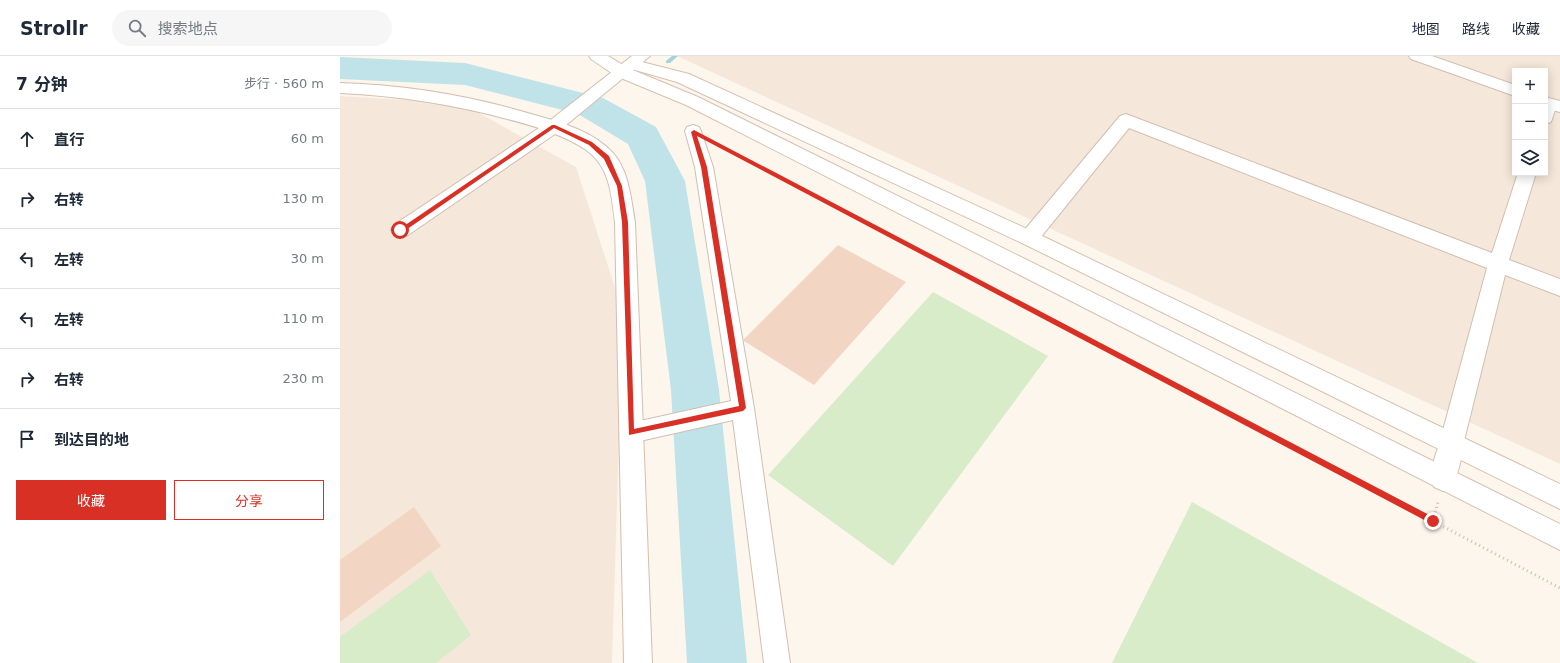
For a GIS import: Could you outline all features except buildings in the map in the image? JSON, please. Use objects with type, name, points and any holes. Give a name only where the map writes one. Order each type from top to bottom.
[{"type":"street","points":[[597,56],[631,64],[692,101],[1560,537]]},
{"type":"street","points":[[601,56],[683,78],[1028,238],[1560,497]]},
{"type":"street","points":[[1417,56],[1512,91]]},
{"type":"street","points":[[400,230],[554,126],[606,86],[631,64]]},
{"type":"street","points":[[340,88],[415,93],[471,103],[554,126],[591,143],[607,158],[619,186],[625,222],[638,663]]},
{"type":"street","points":[[1028,238],[1126,120],[1560,288]]},
{"type":"street","points":[[694,132],[704,167],[743,408],[777,663]]},
{"type":"street","points":[[1444,479],[1451,445],[1498,265],[1526,176]]},
{"type":"street","points":[[631,432],[743,408]]},
{"type":"path","points":[[694,132],[1560,588]]},
{"type":"shaded area","points":[[677,56],[1560,56],[1560,464]]},
{"type":"shaded area","points":[[340,96],[461,103],[576,167],[623,312],[612,663],[340,663]]},
{"type":"green space","points":[[933,292],[1048,356],[893,566],[768,475]]},
{"type":"green space","points":[[1192,502],[1478,663],[1112,663]]},
{"type":"green space","points":[[430,570],[471,635],[436,663],[340,663],[340,637]]},
{"type":"waterway","points":[[668,62],[675,56]]},
{"type":"waterway","points":[[340,68],[465,74],[590,106],[643,136],[665,181],[695,390],[717,663]]},
{"type":"route","points":[[400,230],[554,126],[591,143],[607,158],[619,186],[625,222],[631,432],[743,408],[704,167],[694,132],[1433,521]]}]
